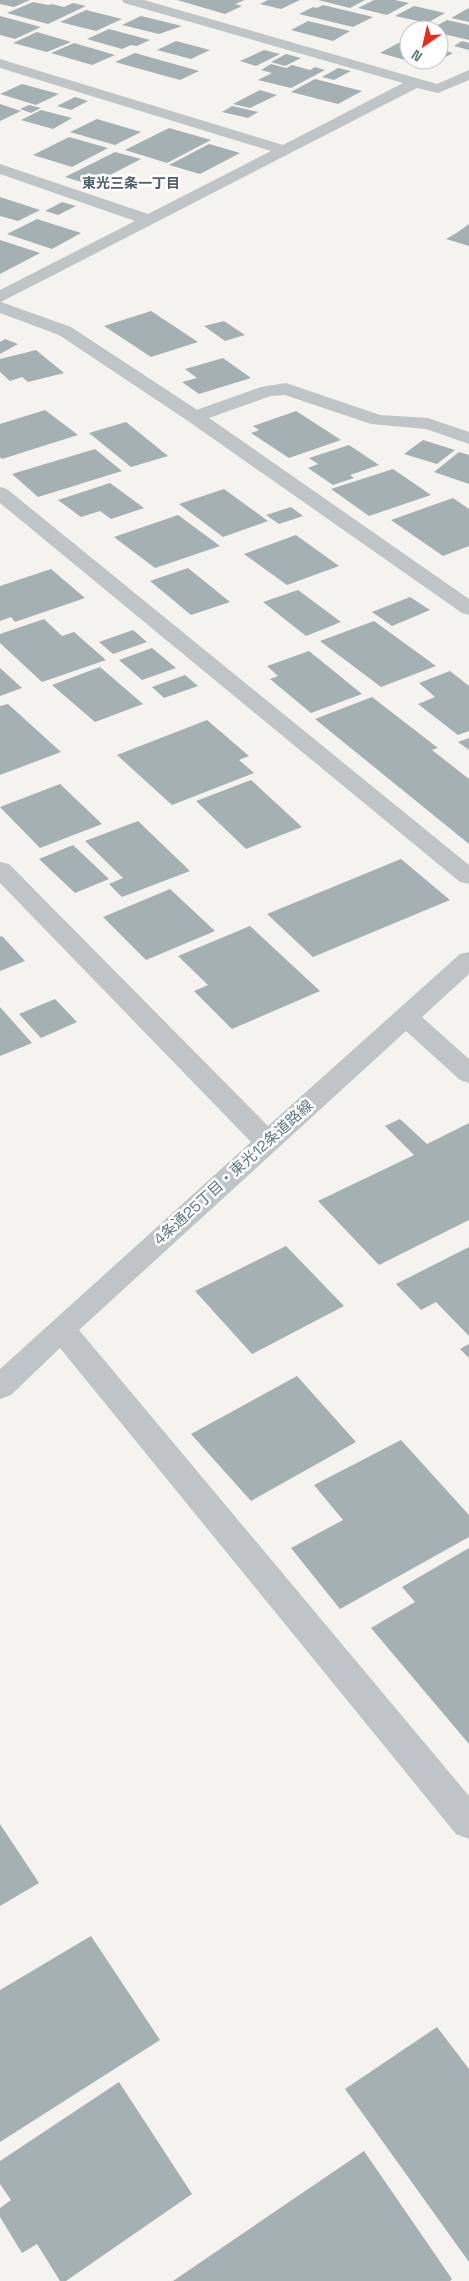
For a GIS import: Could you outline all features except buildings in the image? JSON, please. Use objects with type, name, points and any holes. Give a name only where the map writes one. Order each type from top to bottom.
[{"type":"street","points":[[129,0],[438,89],[469,74]]},
{"type":"street","points":[[0,63],[284,150]]},
{"type":"street","points":[[0,297],[415,83]]},
{"type":"street","points":[[0,169],[149,220]]},
{"type":"street","points":[[5,313],[66,331],[195,417],[469,610]]},
{"type":"street","points":[[195,417],[268,391],[286,389],[378,420],[428,424],[469,438]]},
{"type":"street","points":[[0,493],[469,877]]},
{"type":"street","points":[[0,869],[267,1142]]},
{"type":"street","name":"4条通25丁目・東光12条道路線","points":[[0,1387],[61,1329],[469,960]]},
{"type":"street","points":[[405,1016],[469,1074]]},
{"type":"street","points":[[61,1329],[469,1823]]},
{"type":"district","name":"東光三条一丁目","points":[[131,183]]}]
